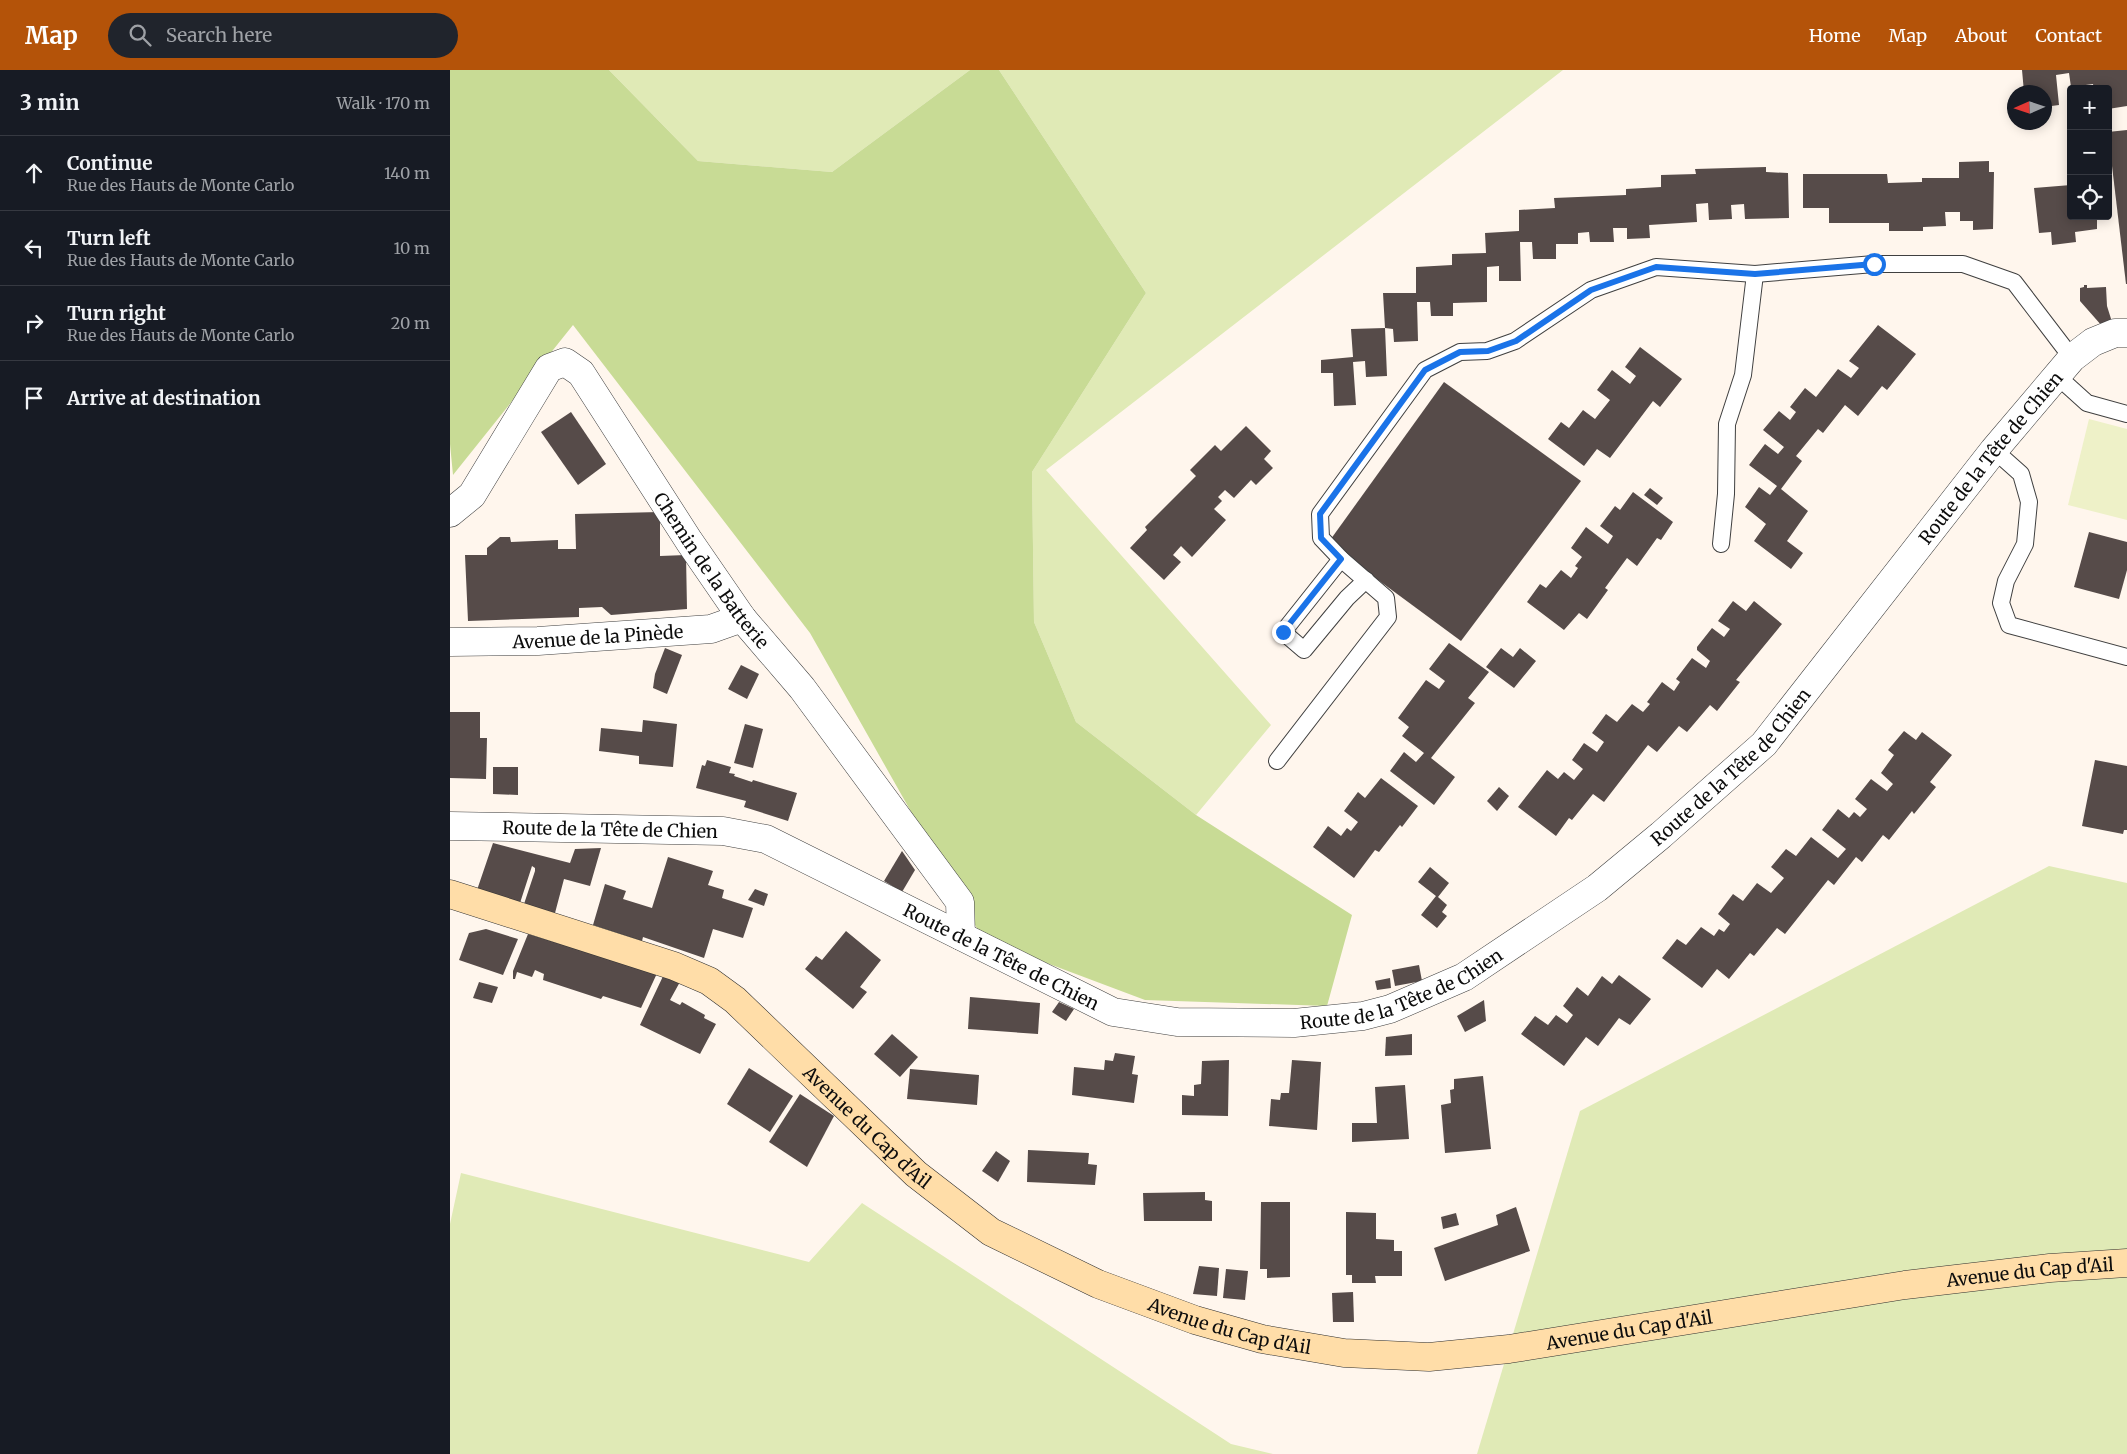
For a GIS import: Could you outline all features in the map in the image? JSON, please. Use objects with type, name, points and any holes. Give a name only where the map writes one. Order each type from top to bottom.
[{"type":"street","name":"Route de la Tête de Chien","points":[[450,826],[723,831],[766,839],[1114,1012],[1177,1022],[1294,1023],[1362,1016],[1390,1009],[1464,977],[1597,888],[1662,835],[1764,744],[1994,450],[2064,366],[2093,342],[2115,333],[2127,333]]},
{"type":"street","name":"Chemin de la Batterie","points":[[450,513],[472,495],[549,368],[565,362],[581,374],[689,541],[742,618],[802,688],[960,902],[961,936]]},
{"type":"street","name":"Avenue de la Pinède","points":[[450,642],[538,641],[711,629],[742,618]]},
{"type":"street","name":"Avenue du Cap d'Ail","points":[[450,894],[674,966],[709,981],[735,1000],[916,1174],[991,1232],[1098,1284],[1195,1320],[1262,1339],[1344,1353],[1429,1357],[1509,1349],[1905,1285],[2050,1268],[2127,1263]]},
{"type":"lane","points":[[1277,761],[1388,617],[1386,598],[1341,559],[1321,538],[1320,514],[1425,370],[1460,352],[1488,351],[1516,341],[1591,290],[1656,267],[1755,274],[1874,264],[1963,264],[2014,282],[2087,403],[2127,414]]},
{"type":"lane","points":[[1720,544],[1726,494],[1727,424],[1743,375],[1755,274]]},
{"type":"lane","points":[[1994,450],[2021,474],[2029,502],[2025,544],[2006,581],[2001,604],[2009,625],[2127,657]]},
{"type":"lane","points":[[1341,559],[1283,632],[1304,650],[1347,598],[1366,580]]},
{"type":"green space","points":[[450,70],[609,70],[698,161],[832,172],[970,70],[999,70],[1146,293],[1032,472],[1034,622],[1076,722],[1196,815],[1352,915],[1327,1006],[1145,1000],[983,939],[810,633],[573,325],[453,475],[450,444]]},
{"type":"green space","points":[[609,70],[970,70],[832,172],[698,161]]},
{"type":"green space","points":[[999,70],[1563,70],[1046,470],[1271,725],[1196,815],[1076,722],[1034,622],[1032,472],[1146,293]]},
{"type":"green space","points":[[2089,419],[2127,429],[2127,520],[2068,505]]},
{"type":"green space","points":[[2049,866],[2127,883],[2127,1454],[1477,1454],[1580,1111]]},
{"type":"green space","points":[[461,1173],[809,1262],[862,1203],[1231,1444],[1273,1454],[450,1454],[450,1224]]},
{"type":"building","points":[[2022,70],[2127,70],[2127,106],[2112,108],[2112,85],[2071,85],[2069,73],[2056,75],[2059,105],[2052,106],[2052,85],[2023,85]]},
{"type":"building","points":[[2127,130],[2127,284],[2112,166],[2112,132]]},
{"type":"building","points":[[1989,161],[1989,172],[1994,172],[1993,229],[1973,230],[1973,221],[1960,221],[1960,212],[1945,212],[1946,226],[1923,227],[1923,231],[1889,231],[1889,223],[1829,223],[1829,208],[1803,208],[1803,174],[1887,174],[1888,183],[1922,182],[1922,178],[1959,178],[1959,162]]},
{"type":"building","points":[[1766,167],[1766,172],[1788,173],[1789,218],[1745,219],[1744,204],[1731,205],[1732,219],[1709,220],[1708,203],[1696,204],[1697,222],[1649,225],[1650,238],[1627,239],[1627,228],[1613,228],[1614,242],[1590,242],[1589,232],[1578,233],[1578,244],[1556,244],[1556,259],[1533,259],[1532,242],[1520,242],[1521,281],[1499,281],[1499,266],[1487,267],[1487,302],[1453,303],[1453,316],[1431,316],[1430,302],[1417,302],[1418,341],[1394,342],[1393,329],[1385,328],[1383,293],[1416,293],[1416,267],[1452,265],[1452,254],[1486,253],[1485,233],[1519,231],[1519,210],[1555,208],[1554,198],[1626,195],[1626,189],[1661,187],[1661,175],[1696,174],[1695,169]]},
{"type":"building","points":[[2067,185],[2067,220],[2097,220],[2097,229],[2075,232],[2076,242],[2052,245],[2051,232],[2039,233],[2034,188]]},
{"type":"building","points":[[2084,285],[2087,285],[2087,288],[2106,287],[2107,306],[2112,322],[2102,326],[2080,301],[2080,288],[2084,287]]},
{"type":"building","points":[[1878,325],[1916,354],[1887,390],[1882,386],[1858,416],[1845,405],[1823,433],[1818,429],[1796,456],[1802,461],[1781,489],[1808,511],[1787,541],[1803,553],[1791,569],[1754,541],[1766,524],[1745,507],[1759,487],[1770,495],[1777,486],[1749,465],[1765,444],[1778,454],[1784,447],[1763,430],[1779,411],[1790,420],[1796,412],[1790,407],[1805,388],[1816,397],[1838,369],[1851,378],[1859,368],[1849,361]]},
{"type":"building","points":[[1385,328],[1387,376],[1366,377],[1365,361],[1353,362],[1356,405],[1334,406],[1333,373],[1321,373],[1321,360],[1353,357],[1351,329]]},
{"type":"building","points":[[1640,347],[1682,379],[1660,407],[1653,401],[1610,458],[1597,449],[1584,466],[1548,439],[1561,422],[1569,428],[1583,410],[1595,419],[1610,400],[1597,390],[1612,370],[1630,384],[1636,376],[1625,367]]},
{"type":"building","points":[[1444,382],[1581,481],[1461,641],[1328,543]]},
{"type":"building","points":[[571,412],[606,464],[578,485],[541,432]]},
{"type":"building","points":[[1246,426],[1271,451],[1264,459],[1273,468],[1256,485],[1251,480],[1234,498],[1225,490],[1218,497],[1222,501],[1214,509],[1226,520],[1192,557],[1181,546],[1173,555],[1181,562],[1164,580],[1130,548],[1147,530],[1145,527],[1196,476],[1190,470],[1215,445],[1221,451]]},
{"type":"building","points":[[1650,488],[1663,498],[1657,505],[1644,495]]},
{"type":"building","points":[[1633,492],[1673,522],[1661,540],[1657,538],[1637,566],[1627,558],[1605,588],[1608,590],[1587,619],[1579,613],[1564,630],[1527,602],[1540,584],[1546,588],[1561,570],[1571,578],[1578,568],[1575,566],[1582,557],[1571,548],[1586,527],[1608,544],[1613,536],[1600,526],[1615,506],[1620,510]]},
{"type":"building","points":[[660,512],[660,556],[686,555],[687,609],[611,615],[602,607],[579,608],[579,617],[468,621],[465,555],[487,555],[487,548],[500,537],[510,537],[511,542],[558,540],[558,549],[576,549],[575,514]]},
{"type":"building","points":[[2089,532],[2127,542],[2127,570],[2119,599],[2074,587]]},
{"type":"building","points":[[1733,601],[1746,611],[1754,601],[1782,624],[1736,680],[1740,682],[1717,711],[1710,705],[1687,732],[1679,726],[1657,752],[1648,745],[1604,802],[1593,794],[1572,820],[1569,818],[1556,836],[1518,807],[1547,770],[1558,779],[1564,772],[1574,780],[1583,769],[1572,760],[1584,743],[1597,752],[1604,742],[1592,733],[1606,714],[1617,722],[1632,704],[1643,712],[1650,704],[1647,702],[1662,682],[1674,691],[1680,682],[1676,679],[1692,658],[1706,668],[1710,661],[1697,650],[1697,647],[1712,628],[1724,637],[1730,629],[1718,621]]},
{"type":"building","points":[[1449,643],[1489,672],[1468,698],[1475,703],[1431,758],[1455,777],[1434,805],[1390,771],[1404,752],[1416,762],[1424,753],[1402,736],[1409,727],[1398,718],[1426,680],[1439,689],[1445,681],[1429,669]]},
{"type":"building","points":[[665,648],[682,655],[667,694],[653,688],[655,674]]},
{"type":"building","points":[[1501,648],[1513,657],[1520,648],[1536,661],[1514,688],[1486,667]]},
{"type":"building","points":[[741,665],[759,674],[747,699],[728,689]]},
{"type":"building","points":[[450,712],[480,712],[480,738],[487,738],[486,779],[450,778]]},
{"type":"building","points":[[643,720],[677,724],[673,767],[639,764],[639,756],[599,751],[601,728],[642,732]]},
{"type":"building","points":[[745,724],[763,729],[753,768],[734,763]]},
{"type":"building","points":[[1904,731],[1916,740],[1922,732],[1952,755],[1930,782],[1936,787],[1914,814],[1912,811],[1889,840],[1883,835],[1862,862],[1856,857],[1834,885],[1828,880],[1785,934],[1777,928],[1754,956],[1750,953],[1729,979],[1717,969],[1702,988],[1662,958],[1677,939],[1686,945],[1701,927],[1714,936],[1719,929],[1724,932],[1730,924],[1718,914],[1733,894],[1743,901],[1757,883],[1771,893],[1784,878],[1771,867],[1786,849],[1796,856],[1811,837],[1838,858],[1846,849],[1822,830],[1838,809],[1849,818],[1854,812],[1860,817],[1867,809],[1855,799],[1871,779],[1887,791],[1893,784],[1881,773],[1894,755],[1888,750]]},
{"type":"building","points":[[707,760],[731,767],[729,773],[735,774],[734,776],[797,793],[788,821],[744,807],[746,801],[696,788],[702,765],[705,766]]},
{"type":"building","points":[[2095,760],[2127,766],[2127,830],[2124,830],[2123,834],[2082,826]]},
{"type":"building","points":[[493,767],[518,767],[518,795],[493,794]]},
{"type":"building","points":[[1381,778],[1418,806],[1379,852],[1375,850],[1354,878],[1313,847],[1328,826],[1341,836],[1347,828],[1351,831],[1358,822],[1344,811],[1358,792],[1365,798]]},
{"type":"building","points":[[1499,787],[1509,796],[1497,811],[1487,801]]},
{"type":"building","points":[[493,843],[570,863],[575,849],[601,848],[590,886],[564,879],[555,913],[524,904],[535,871],[535,868],[532,866],[520,903],[477,890]]},
{"type":"building","points":[[902,851],[915,870],[902,892],[884,881]]},
{"type":"building","points":[[668,857],[713,871],[708,885],[724,890],[722,898],[753,908],[743,938],[713,929],[704,958],[643,937],[642,941],[593,925],[605,884],[626,891],[623,899],[652,908]]},
{"type":"building","points":[[1430,867],[1449,883],[1438,897],[1447,905],[1442,912],[1447,916],[1437,928],[1421,915],[1436,896],[1418,882]]},
{"type":"building","points":[[755,889],[768,894],[764,906],[748,900]]},
{"type":"building","points":[[486,929],[518,939],[503,975],[459,960],[469,933]]},
{"type":"building","points":[[846,931],[881,960],[860,987],[867,992],[853,1009],[805,969],[816,956],[822,960]]},
{"type":"building","points":[[528,934],[567,946],[570,941],[659,969],[641,1008],[603,996],[601,999],[543,980],[544,974],[535,970],[532,977],[517,972],[515,979],[513,979],[513,971]]},
{"type":"building","points":[[1419,965],[1422,981],[1395,986],[1392,970]]},
{"type":"building","points":[[665,972],[681,980],[670,1000],[680,1005],[682,1002],[705,1015],[704,1018],[716,1024],[700,1054],[640,1025]]},
{"type":"building","points":[[1619,975],[1651,999],[1630,1025],[1619,1018],[1598,1046],[1586,1037],[1564,1066],[1521,1034],[1535,1016],[1548,1025],[1556,1015],[1567,1023],[1573,1015],[1563,1006],[1577,987],[1588,996],[1602,976],[1612,984]]},
{"type":"building","points":[[1390,978],[1391,988],[1377,990],[1375,981]]},
{"type":"building","points":[[479,982],[498,987],[492,1003],[473,998]]},
{"type":"building","points":[[970,997],[1040,1003],[1038,1034],[968,1029]]},
{"type":"building","points":[[1484,1000],[1486,1021],[1465,1032],[1457,1016]]},
{"type":"building","points":[[1059,1002],[1074,1009],[1066,1021],[1052,1012]]},
{"type":"building","points":[[892,1034],[918,1057],[900,1077],[874,1054]]},
{"type":"building","points":[[1412,1034],[1412,1055],[1385,1056],[1386,1037]]},
{"type":"building","points":[[1115,1053],[1135,1056],[1132,1074],[1138,1075],[1134,1103],[1072,1095],[1074,1067],[1104,1070],[1105,1060],[1113,1061]]},
{"type":"building","points":[[1229,1060],[1228,1116],[1182,1115],[1182,1095],[1194,1096],[1194,1085],[1201,1084],[1202,1061]]},
{"type":"building","points":[[1292,1060],[1321,1062],[1317,1130],[1269,1126],[1271,1099],[1280,1100],[1281,1093],[1289,1093]]},
{"type":"building","points":[[749,1068],[793,1096],[770,1132],[727,1104]]},
{"type":"building","points":[[910,1069],[979,1075],[977,1105],[907,1099]]},
{"type":"building","points":[[1483,1076],[1491,1149],[1445,1153],[1441,1105],[1451,1103],[1450,1090],[1454,1089],[1454,1079]]},
{"type":"building","points":[[1405,1085],[1409,1139],[1352,1142],[1352,1123],[1377,1123],[1375,1087]]},
{"type":"building","points":[[800,1094],[834,1116],[807,1167],[769,1142]]},
{"type":"building","points":[[1028,1150],[1089,1153],[1088,1164],[1097,1165],[1095,1185],[1027,1182]]},
{"type":"building","points":[[996,1151],[1010,1161],[998,1182],[982,1171]]},
{"type":"building","points":[[1205,1192],[1205,1200],[1212,1201],[1212,1221],[1144,1221],[1143,1193]]},
{"type":"building","points":[[1261,1202],[1290,1202],[1290,1277],[1267,1278],[1267,1269],[1260,1269]]},
{"type":"building","points":[[1516,1207],[1530,1251],[1445,1281],[1434,1248],[1498,1225],[1496,1215]]},
{"type":"building","points":[[1346,1212],[1376,1213],[1376,1239],[1394,1240],[1394,1251],[1402,1251],[1402,1276],[1375,1276],[1376,1283],[1352,1283],[1352,1275],[1346,1275]]},
{"type":"building","points":[[1456,1213],[1459,1225],[1443,1229],[1441,1217]]},
{"type":"building","points":[[1199,1266],[1219,1268],[1217,1296],[1193,1294]]},
{"type":"building","points":[[1226,1269],[1248,1271],[1245,1300],[1223,1298]]},
{"type":"building","points":[[1353,1292],[1354,1322],[1333,1322],[1332,1293]]},
{"type":"route","points":[[1283,632],[1341,559],[1321,538],[1320,514],[1425,370],[1460,352],[1488,351],[1516,341],[1591,290],[1656,267],[1755,274],[1874,264]]}]
